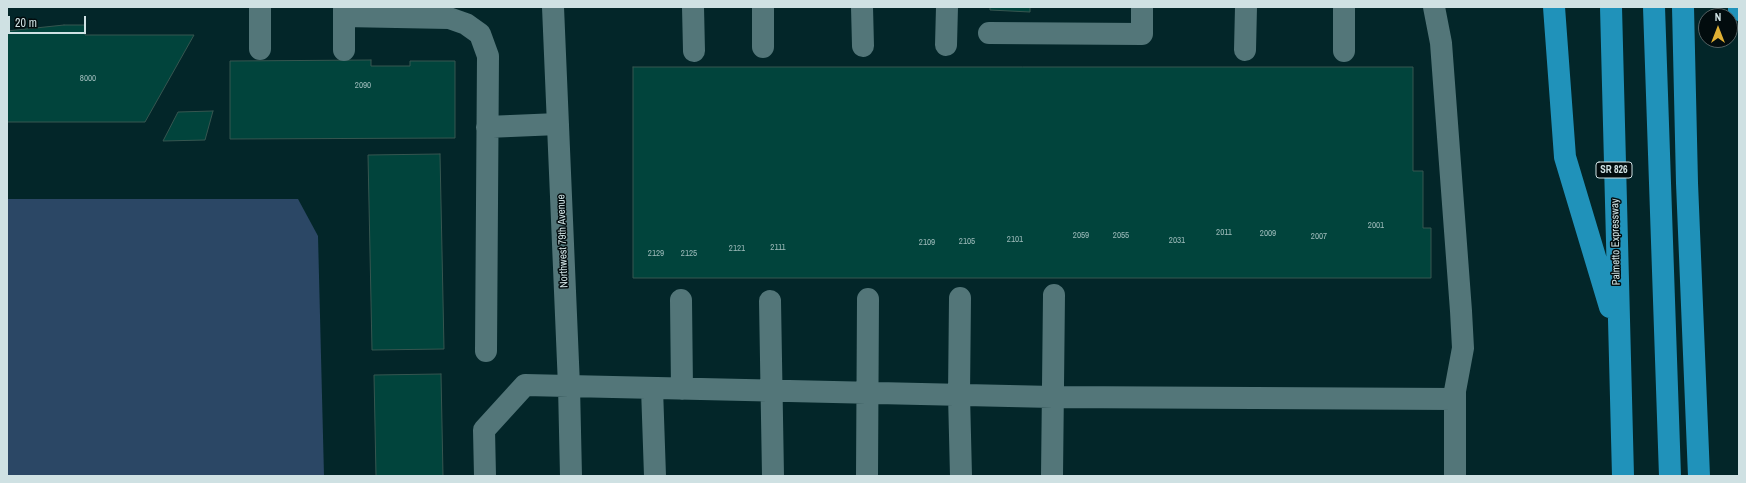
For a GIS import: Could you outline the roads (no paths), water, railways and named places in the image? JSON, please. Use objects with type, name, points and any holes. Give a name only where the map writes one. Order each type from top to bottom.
[{"type":"highway","points":[[1554,7],[1565,158],[1618,333]]},
{"type":"highway","name":"Palmetto Expressway","points":[[1610,7],[1623,476]]},
{"type":"highway","points":[[1654,7],[1670,476]]},
{"type":"highway","points":[[1683,7],[1687,183],[1699,476]]},
{"type":"street","points":[[260,7],[260,49]]},
{"type":"street","name":"Northwest 79th Avenue","points":[[553,7],[569,386],[571,476]]},
{"type":"street","points":[[693,7],[694,51]]},
{"type":"street","points":[[763,7],[763,47]]},
{"type":"street","points":[[862,7],[863,46]]},
{"type":"street","points":[[946,7],[946,45]]},
{"type":"street","points":[[989,33],[1142,34],[1142,7]]},
{"type":"street","points":[[1246,7],[1246,50]]},
{"type":"street","points":[[1344,7],[1344,51]]},
{"type":"street","points":[[1434,7],[1441,43],[1461,311],[1462,348],[1455,391],[1455,476]]},
{"type":"street","points":[[344,50],[344,12],[449,18],[466,24],[480,34],[488,56],[486,351]]},
{"type":"street","points":[[487,127],[558,124]]},
{"type":"street","points":[[1052,476],[1054,296]]},
{"type":"street","points":[[867,476],[868,298]]},
{"type":"street","points":[[960,298],[960,476]]},
{"type":"street","points":[[681,300],[682,389]]},
{"type":"street","points":[[770,301],[773,476]]},
{"type":"street","points":[[485,476],[484,430],[525,385],[1053,397],[1455,399]]},
{"type":"street","points":[[652,388],[655,476]]},
{"type":"water","points":[[7,199],[298,199],[318,236],[324,476],[7,476]]}]
